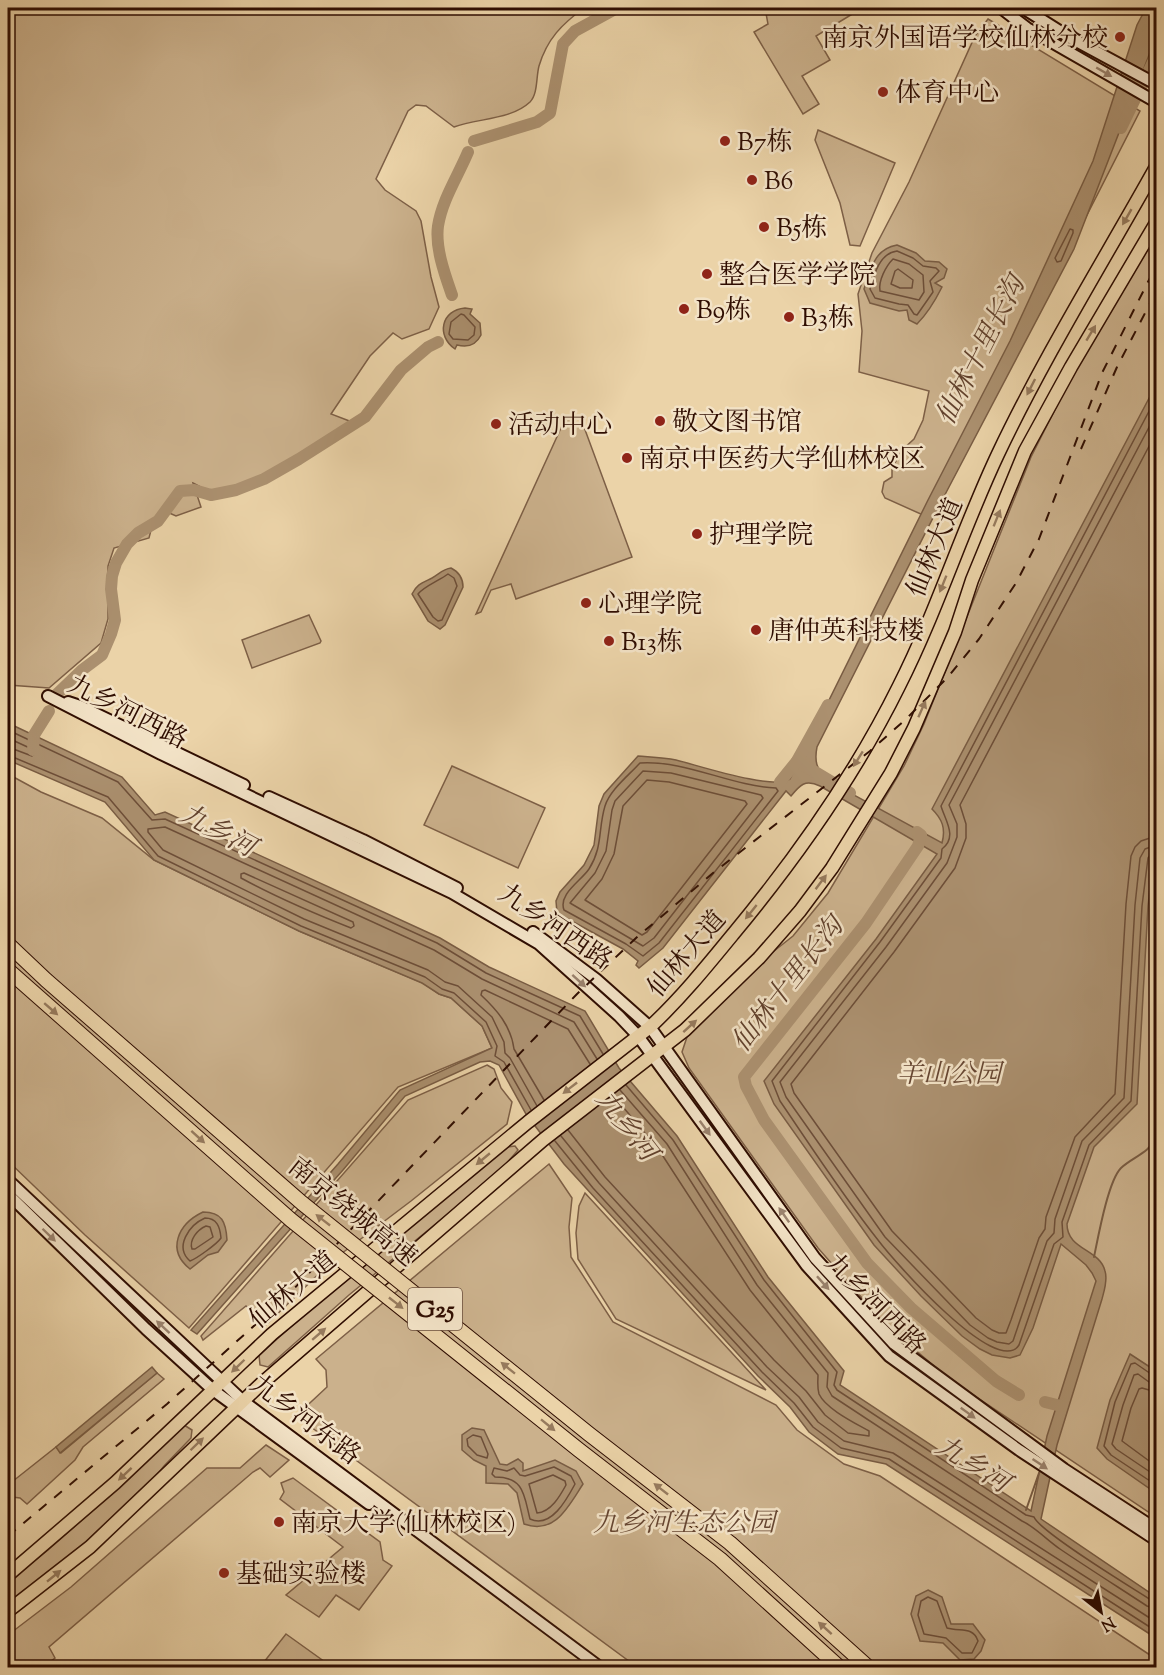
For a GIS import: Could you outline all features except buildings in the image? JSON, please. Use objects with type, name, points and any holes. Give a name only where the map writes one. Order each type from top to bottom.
[{"type":"highway","name":"南京绕城高速","points":[[8,944],[46,980],[302,1203],[589,1434],[730,1543],[869,1668]]},
{"type":"highway","name":"南京绕城高速","points":[[8,970],[291,1220],[579,1450],[720,1559],[840,1668]]},
{"type":"main road","points":[[1001,8],[1027,28],[1154,100]]},
{"type":"main road","points":[[1023,8],[1069,37],[1156,84]]},
{"type":"main road","name":"仙林大道","points":[[8,1575],[115,1484],[272,1334],[528,1122],[650,1027],[668,1010],[762,899],[812,833],[899,687],[998,456],[1034,381],[1153,177],[1156,167]]},
{"type":"main road","name":"仙林大道","points":[[8,1611],[90,1547],[239,1404],[543,1140],[665,1047],[722,996],[793,918],[832,868],[876,798],[909,738],[955,632],[972,580],[1025,450],[1156,223]]},
{"type":"main road","name":"九乡河西路","points":[[1022,1445],[894,1344],[815,1258],[650,1027],[596,979],[545,939],[455,887],[363,840],[80,706],[48,696],[161,754],[462,899],[539,944],[638,1036],[807,1266],[890,1356],[1022,1445],[1156,1540]]},
{"type":"main road","name":"九乡河东路","points":[[8,1180],[217,1386]]},
{"type":"main road","name":"九乡河东路","points":[[8,1194],[146,1329],[239,1404],[589,1668]]},
{"type":"main road","name":"九乡河东路","points":[[239,1404],[601,1668]]},
{"type":"main road","name":"九乡河西路","points":[[1063,1474],[1156,1529]]},
{"type":"green space","points":[[8,8],[584,8],[562,26],[546,48],[539,66],[533,99],[522,108],[504,115],[454,127],[426,106],[416,105],[408,111],[376,179],[385,190],[416,211],[421,221],[439,307],[429,329],[402,339],[393,333],[370,356],[331,414],[352,422],[281,465],[240,485],[210,491],[193,483],[201,507],[176,516],[167,512],[151,530],[149,538],[114,548],[108,566],[108,619],[101,643],[49,688],[8,685]]},
{"type":"green space","points":[[765,8],[857,8],[859,10],[816,36],[830,60],[802,76],[819,104],[803,114],[754,32],[768,24]]},
{"type":"green space","points":[[988,19],[1140,111],[932,519],[885,498],[882,492],[884,482],[892,477],[892,469],[901,451],[914,439],[923,420],[929,391],[859,372],[862,331],[858,294],[872,253],[909,182],[975,36]]},
{"type":"green space","points":[[818,130],[895,163],[860,246],[850,245],[840,203],[815,140]]},
{"type":"green space","name":"羊山公园","points":[[1156,232],[1156,1517],[948,1378],[884,1323],[818,1248],[689,1068],[682,1052],[687,1037],[764,959],[793,936],[828,893],[904,766],[924,724],[1031,457],[1072,376]]},
{"type":"green space","points":[[566,417],[584,427],[632,557],[516,599],[511,584],[491,590],[481,612],[476,614]]},
{"type":"green space","points":[[309,615],[320,643],[252,668],[242,640]]},
{"type":"green space","points":[[452,766],[545,808],[518,868],[424,825]]},
{"type":"green space","points":[[8,774],[41,792],[102,818],[154,860],[299,931],[423,983],[439,994],[451,998],[482,1026],[492,1048],[398,1087],[189,1328],[85,1235],[8,1161]]},
{"type":"green space","points":[[487,1065],[494,1069],[501,1088],[512,1102],[507,1124],[333,1260],[266,1325],[246,1306],[203,1340],[201,1336],[408,1100]]},
{"type":"green space","points":[[515,1146],[518,1150],[499,1172],[349,1295],[268,1367],[260,1365],[259,1355],[339,1284],[507,1147]]},
{"type":"green space","name":"九乡河生态公园","points":[[549,1164],[572,1198],[569,1227],[571,1257],[613,1322],[776,1405],[797,1430],[844,1464],[880,1476],[1156,1659],[1156,1667],[637,1667],[296,1416],[327,1387],[326,1370],[316,1359]]},
{"type":"green space","points":[[585,1193],[766,1390],[616,1319],[578,1259],[576,1233],[579,1206]]},
{"type":"green space","points":[[157,1373],[164,1379],[83,1447],[75,1460],[27,1504],[20,1498],[12,1497],[8,1500],[8,1485],[56,1447],[61,1453]]},
{"type":"green space","points":[[184,1425],[192,1430],[191,1438],[147,1487],[101,1531],[8,1605],[8,1582],[118,1488]]},
{"type":"green space","points":[[266,1445],[289,1460],[270,1477],[260,1468],[253,1472],[49,1647],[55,1658],[43,1667],[27,1663],[21,1667],[8,1667],[8,1635],[71,1587],[207,1468],[240,1468]]},
{"type":"green space","points":[[293,1478],[380,1542],[383,1560],[392,1566],[359,1610],[336,1595],[319,1617],[286,1595],[343,1547],[280,1499],[284,1492],[281,1483]]},
{"type":"green space","points":[[286,1634],[332,1667],[260,1667]]},
{"type":"water","name":"九乡河","points":[[1146,8],[1156,8],[1156,37],[1074,249],[939,506],[817,747],[816,761],[821,773],[828,781],[942,843],[944,833],[942,824],[932,809],[1156,385],[1156,834],[1148,906],[1137,1104],[1094,1147],[1067,1224],[1068,1233],[1072,1239],[1102,1264],[1106,1282],[1057,1445],[1041,1519],[1156,1597],[1156,1638],[886,1464],[838,1454],[809,1432],[790,1407],[758,1376],[564,1164],[526,1114],[499,1065],[490,1061],[480,1062],[405,1096],[343,1170],[197,1334],[191,1330],[338,1164],[400,1090],[492,1048],[482,1026],[451,998],[439,994],[422,983],[299,931],[154,860],[105,802],[8,760],[8,723],[122,777],[155,815],[165,812],[440,938],[489,967],[585,1011],[619,1068],[677,1136],[768,1277],[844,1371],[840,1385],[1031,1511],[1047,1436],[1096,1281],[1092,1273],[1061,1244],[1033,1328],[1020,1355],[1010,1358],[992,1355],[980,1349],[962,1336],[921,1296],[874,1245],[774,1104],[764,1081],[876,939],[937,854],[820,786],[807,783],[800,786],[791,796],[786,791],[663,948],[639,968],[636,965],[638,961],[623,949],[557,913],[556,901],[560,892],[584,865],[594,845],[599,806],[604,794],[638,756],[676,760],[753,780],[782,782],[790,779],[928,500],[1010,341],[1093,161],[1137,25]]},
{"type":"water","points":[[897,245],[916,253],[925,261],[939,262],[947,269],[944,278],[935,283],[942,287],[937,297],[917,324],[909,320],[907,310],[899,311],[870,303],[864,289],[871,267],[878,255],[889,247]]},
{"type":"water","points":[[465,308],[472,309],[470,314],[480,323],[481,335],[474,343],[468,346],[457,345],[455,349],[445,337],[444,324],[451,313]]},
{"type":"water","points":[[451,568],[460,576],[463,587],[445,625],[440,629],[428,621],[412,594],[420,584]]},
{"type":"water","points":[[203,1212],[215,1214],[222,1219],[226,1228],[227,1240],[218,1252],[208,1255],[190,1269],[178,1254],[178,1238],[187,1223]]},
{"type":"water","points":[[1130,1354],[1156,1371],[1156,1493],[1107,1459],[1097,1448],[1110,1400]]},
{"type":"water","points":[[152,1367],[157,1373],[60,1453],[56,1447]]},
{"type":"water","points":[[472,1428],[484,1430],[500,1464],[507,1465],[518,1459],[523,1463],[523,1471],[555,1460],[576,1471],[583,1484],[560,1517],[544,1526],[524,1524],[517,1493],[508,1484],[486,1483],[486,1466],[462,1450],[462,1435]]},
{"type":"water","points":[[928,1590],[942,1597],[951,1624],[973,1624],[985,1640],[981,1651],[974,1659],[960,1660],[943,1643],[920,1641],[911,1614],[916,1596]]},
{"type":"waterway","points":[[474,141],[537,122],[550,113],[563,44],[575,31],[617,8]]},
{"type":"waterway","name":"仙林十里长沟","points":[[1121,128],[1156,56]]},
{"type":"waterway","points":[[452,295],[439,252],[437,234],[440,216],[447,197],[468,152]]},
{"type":"waterway","points":[[57,694],[102,655],[115,620],[111,589],[116,563],[127,544],[138,533],[158,521],[180,491],[194,490],[211,495],[236,490],[264,479],[299,459],[365,417],[401,370],[428,347],[438,342]]},
{"type":"waterway","name":"仙林十里长沟","points":[[780,782],[797,761],[828,705]]},
{"type":"waterway","points":[[33,750],[34,735],[49,711]]},
{"type":"waterway","name":"仙林十里长沟","points":[[797,761],[850,793]]},
{"type":"waterway","name":"仙林十里长沟","points":[[917,832],[921,835],[918,846],[866,923],[744,1077],[746,1086],[764,1120],[867,1263],[911,1308],[996,1381],[1019,1395]]},
{"type":"waterway","points":[[1094,1257],[1104,1210],[1116,1175],[1121,1168],[1145,1151],[1156,1138]]},
{"type":"waterway","points":[[1045,1402],[1061,1406]]},
{"type":"waterway","points":[[1026,1510],[1039,1473]]},
{"type":"railway","points":[[8,1536],[167,1404],[285,1298],[577,994],[636,938],[713,873],[870,751],[947,678],[979,639],[1016,583],[1039,539],[1102,373],[1156,266]]},
{"type":"railway","points":[[1081,449],[1117,367],[1156,292]]},
{"type":"place","name":"南京外国语学校仙林分校","points":[[1120,37]]},
{"type":"place","name":"体育中心","points":[[883,92]]},
{"type":"place","name":"B7栋","points":[[725,141]]},
{"type":"place","name":"B6","points":[[752,180]]},
{"type":"place","name":"B5栋","points":[[764,227]]},
{"type":"place","name":"整合医学学院","points":[[707,274]]},
{"type":"place","name":"B9栋","points":[[684,309]]},
{"type":"place","name":"B3栋","points":[[789,317]]},
{"type":"place","name":"敬文图书馆","points":[[660,421]]},
{"type":"place","name":"活动中心","points":[[496,424]]},
{"type":"place","name":"南京中医药大学仙林校区","points":[[627,458]]},
{"type":"place","name":"护理学院","points":[[697,534]]},
{"type":"place","name":"心理学院","points":[[586,603]]},
{"type":"place","name":"唐仲英科技楼","points":[[756,630]]},
{"type":"place","name":"B13栋","points":[[609,641]]},
{"type":"place","name":"南京大学(仙林校区)","points":[[279,1522]]},
{"type":"place","name":"基础实验楼","points":[[224,1573]]}]
